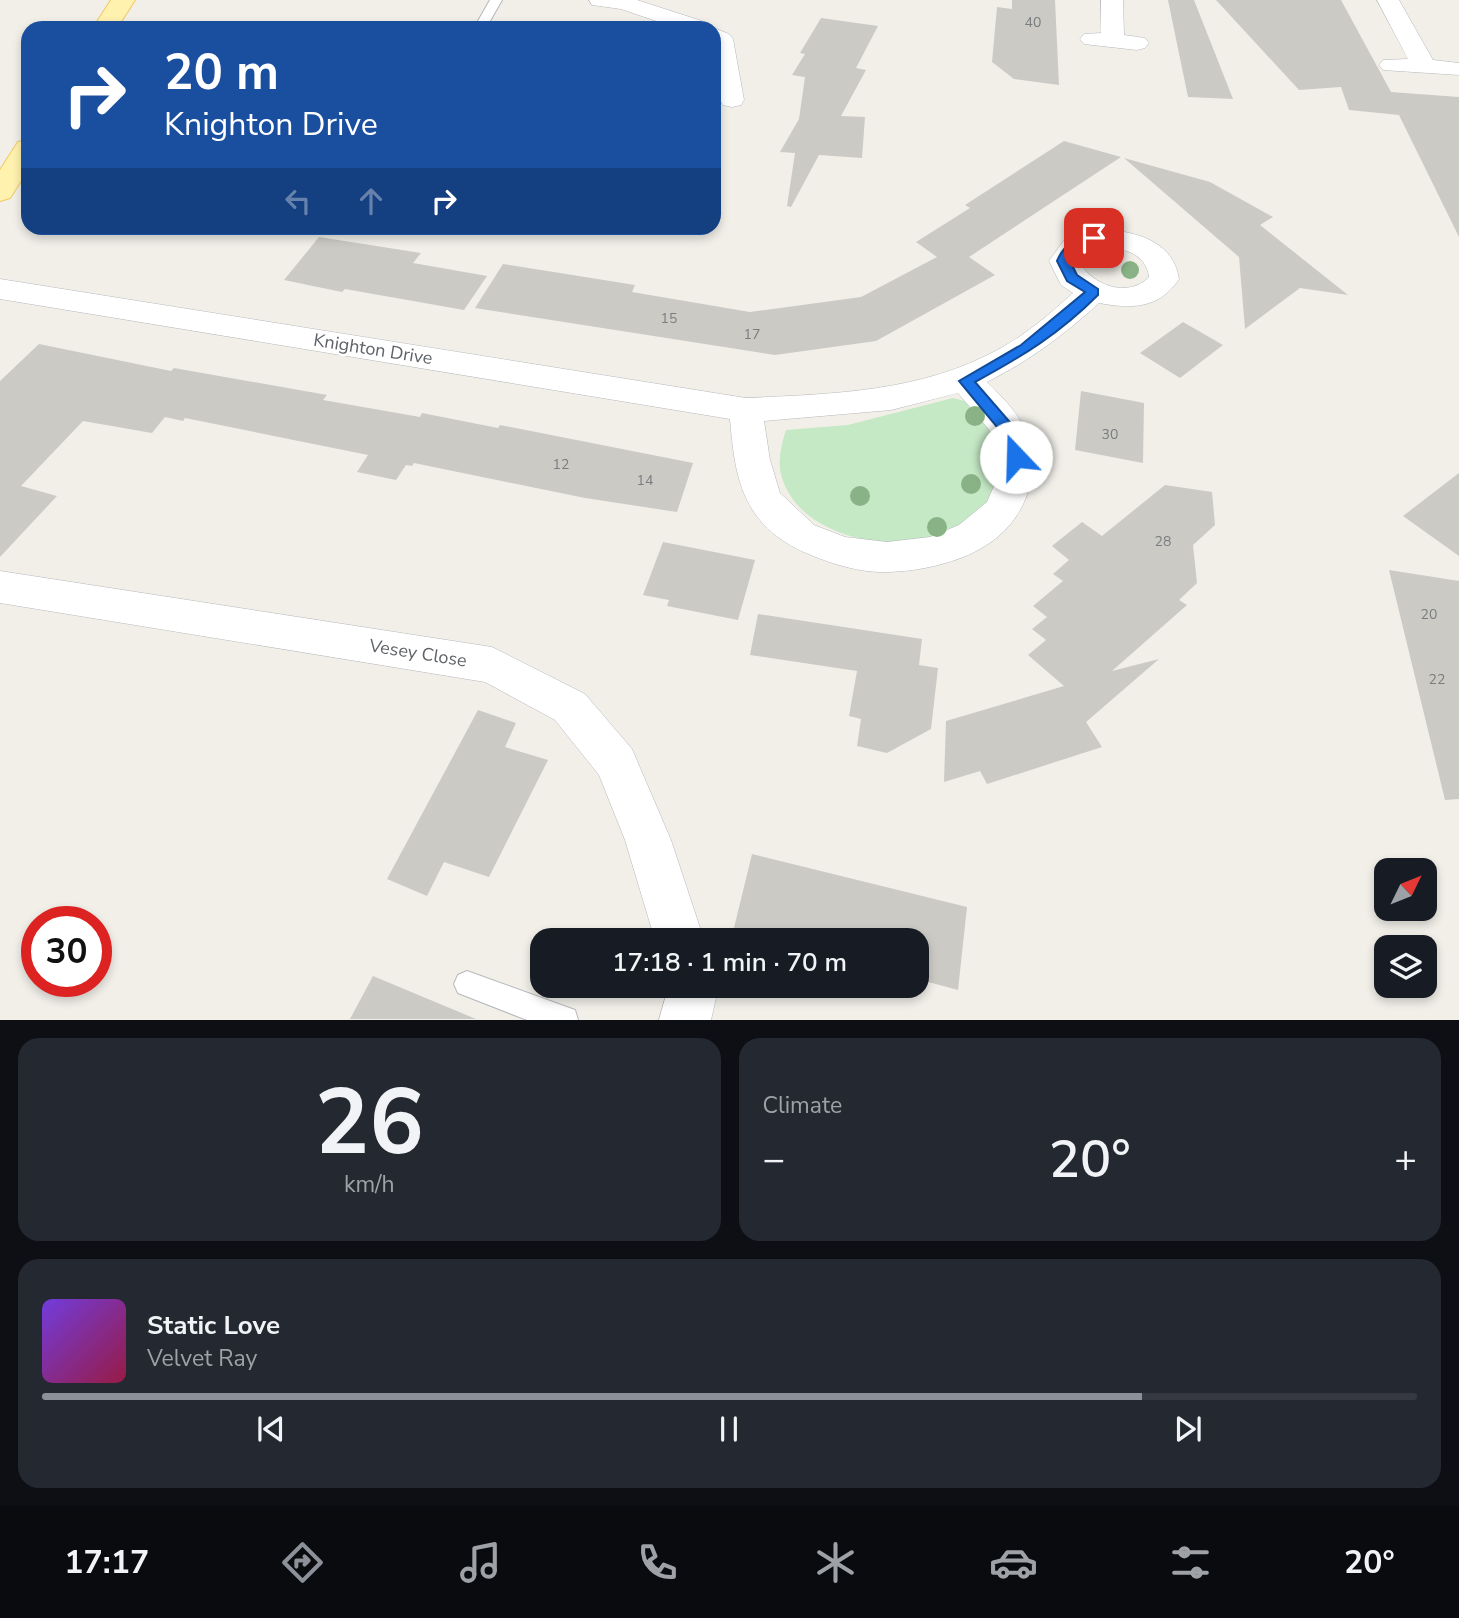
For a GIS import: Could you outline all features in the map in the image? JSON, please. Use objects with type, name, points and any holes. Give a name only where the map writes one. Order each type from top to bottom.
[{"type":"main road","points":[[110,21],[123,0]]},
{"type":"main road","points":[[0,192],[21,159]]},
{"type":"street","points":[[600,0],[624,3],[678,21]]},
{"type":"street","points":[[1112,0],[1102,39],[1137,43]]},
{"type":"street","points":[[1388,0],[1424,66]]},
{"type":"street","points":[[721,39],[732,100]]},
{"type":"street","points":[[1391,65],[1454,69]]},
{"type":"street","name":"Knighton Drive","points":[[0,289],[746,410],[853,405],[906,397],[966,381],[1026,348],[1074,311],[1093,292]]},
{"type":"street","points":[[746,410],[752,466],[769,506],[788,527],[820,547],[869,558],[915,556],[960,543],[997,518],[1014,491],[1016,457],[1009,432],[966,381]]},
{"type":"street","name":"Vesey Close","points":[[0,587],[492,665],[570,708],[615,763],[648,840],[676,928]]},
{"type":"street","points":[[685,1020],[691,998]]},
{"type":"lane","points":[[484,21],[496,0]]},
{"type":"lane","points":[[467,984],[565,1020]]},
{"type":"green space","points":[[953,398],[973,403],[1007,460],[997,491],[978,516],[956,530],[929,539],[900,542],[870,540],[841,533],[815,520],[795,502],[782,478],[780,466],[786,430],[848,425]]},
{"type":"building","points":[[1012,0],[1055,0],[1059,85],[1014,79],[992,62],[997,7],[1012,9]]},
{"type":"building","points":[[1168,0],[1194,0],[1233,99],[1188,97]]},
{"type":"building","points":[[1216,0],[1341,0],[1391,92],[1459,97],[1459,237],[1399,115],[1349,110],[1341,87],[1299,90]]},
{"type":"building","points":[[821,18],[878,26],[856,68],[866,70],[841,116],[865,117],[862,158],[819,155],[791,207],[787,206],[795,153],[780,152],[799,119],[805,77],[792,75],[805,54],[800,53]]},
{"type":"building","points":[[1064,141],[1121,157],[969,257],[995,275],[876,341],[775,355],[475,308],[503,264],[635,285],[632,292],[750,312],[861,297],[937,257],[916,242],[970,208],[965,205]]},
{"type":"building","points":[[1124,158],[1210,182],[1273,217],[1260,225],[1348,295],[1300,288],[1245,329],[1239,257]]},
{"type":"building","points":[[319,237],[421,253],[413,263],[487,276],[464,310],[345,289],[342,292],[284,280]]},
{"type":"building","points":[[1183,322],[1223,345],[1180,378],[1140,353]]},
{"type":"building","points":[[39,344],[171,371],[174,368],[327,395],[323,400],[420,417],[422,413],[498,428],[500,425],[693,463],[677,512],[585,498],[414,463],[412,466],[406,465],[396,480],[357,472],[368,455],[185,418],[183,421],[165,417],[152,433],[83,421],[21,486],[57,496],[0,557],[0,381]]},
{"type":"building","points":[[1081,391],[1144,403],[1143,463],[1075,450]]},
{"type":"building","points":[[1459,473],[1459,556],[1403,516]]},
{"type":"building","points":[[1165,485],[1212,492],[1215,525],[1193,545],[1197,583],[1179,600],[1187,605],[1112,671],[1159,659],[1086,722],[1102,747],[987,784],[980,771],[944,782],[946,721],[1064,686],[1028,655],[1046,640],[1032,629],[1047,617],[1033,606],[1063,581],[1053,574],[1069,560],[1052,546],[1082,522],[1102,536]]},
{"type":"building","points":[[663,542],[755,560],[738,620],[667,606],[669,600],[643,595]]},
{"type":"building","points":[[1389,570],[1459,581],[1459,799],[1445,800]]},
{"type":"building","points":[[758,614],[922,639],[919,665],[938,668],[931,729],[887,753],[857,746],[861,719],[849,716],[857,671],[750,655]]},
{"type":"building","points":[[478,710],[516,723],[505,747],[548,760],[489,877],[444,862],[427,896],[387,879]]},
{"type":"building","points":[[752,854],[967,907],[958,990],[929,982],[929,928],[734,928]]},
{"type":"building","points":[[373,976],[476,1019],[350,1019]]},
{"type":"route","points":[[1016,457],[1009,432],[966,381],[1026,348],[1074,311],[1093,292],[1072,278],[1064,261],[1075,244],[1094,238]]}]
